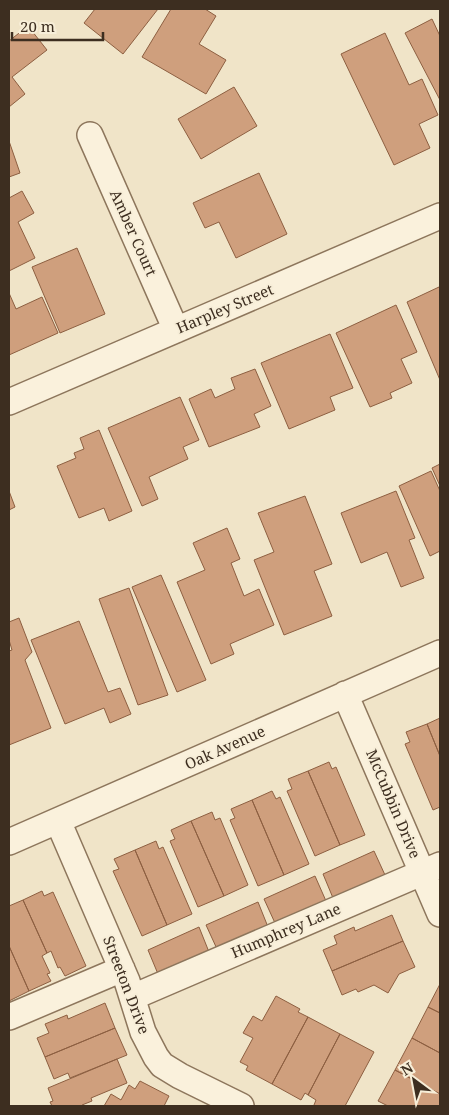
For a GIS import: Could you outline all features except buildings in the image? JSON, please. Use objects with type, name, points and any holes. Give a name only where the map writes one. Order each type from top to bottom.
[{"type":"street","name":"Amber Court","points":[[90,135],[176,330]]},
{"type":"street","name":"Harpley Street","points":[[9,402],[440,216]]},
{"type":"street","name":"Oak Avenue","points":[[9,842],[440,653]]},
{"type":"street","name":"McCubbin Drive","points":[[345,694],[431,869],[440,914]]},
{"type":"street","name":"Streeton Drive","points":[[58,821],[122,969],[151,1050],[162,1065],[241,1106]]},
{"type":"street","name":"Humphrey Lane","points":[[133,997],[431,869]]},
{"type":"street","points":[[9,1017],[122,969]]}]
